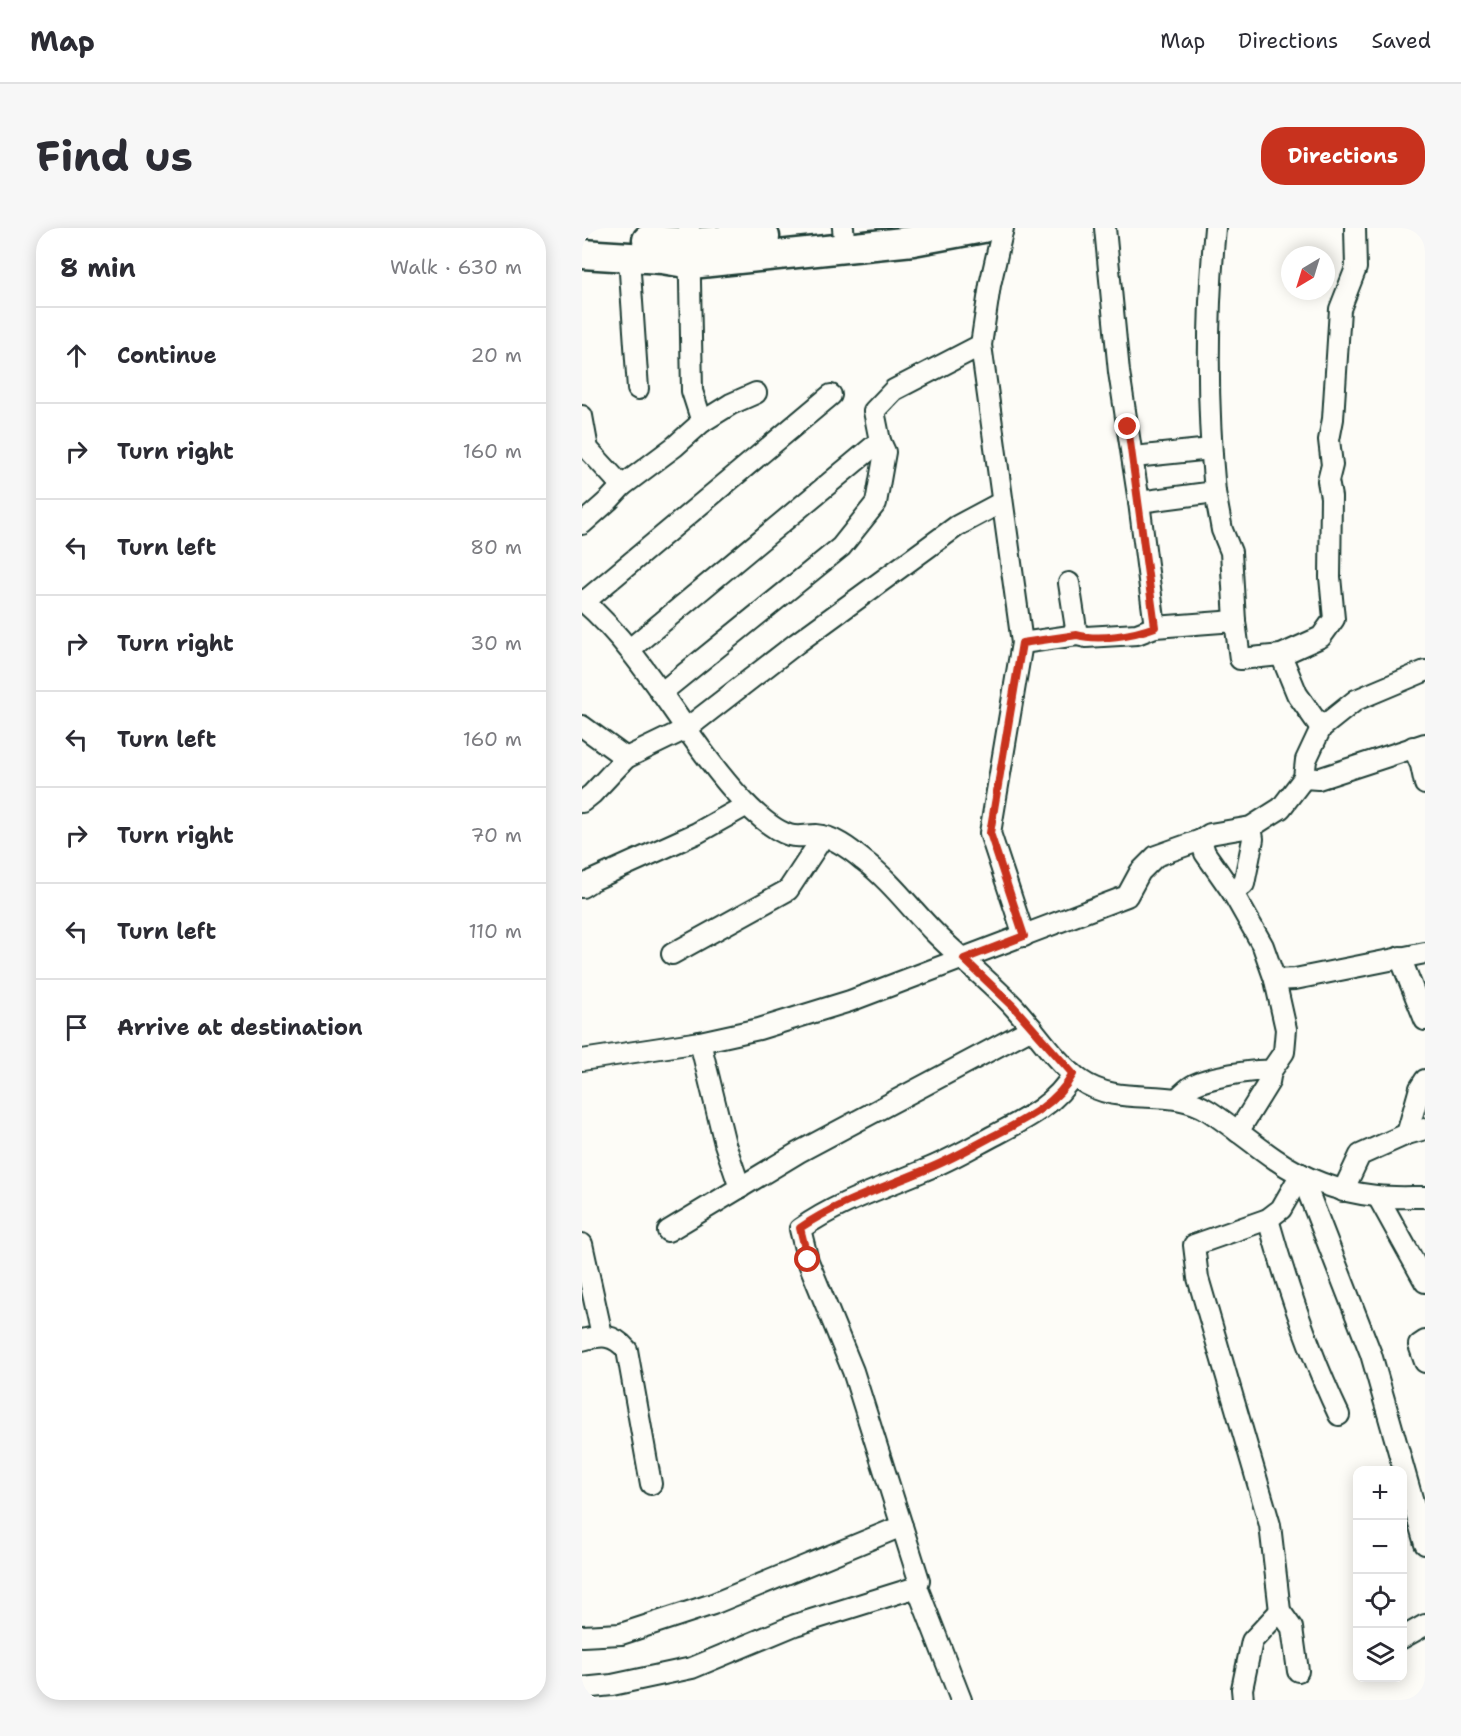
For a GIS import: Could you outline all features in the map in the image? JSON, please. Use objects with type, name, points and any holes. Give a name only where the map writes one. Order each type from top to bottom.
[{"type":"highway","points":[[582,234],[690,245],[848,234],[913,234],[983,228]]},
{"type":"highway","points":[[582,254],[662,259],[690,245]]},
{"type":"street","points":[[1004,228],[990,285],[981,345],[1022,643],[990,833],[1024,936]]},
{"type":"street","points":[[1105,228],[1119,372],[1134,457],[1155,627]]},
{"type":"street","points":[[1215,228],[1210,279],[1211,449],[1215,492],[1222,530],[1231,552],[1240,659],[1281,656],[1321,638],[1334,619],[1330,577],[1331,497],[1328,481],[1332,465],[1329,440],[1333,419],[1340,309],[1356,268],[1354,228]]},
{"type":"street","points":[[690,245],[692,391],[702,422]]},
{"type":"street","points":[[629,258],[638,389]]},
{"type":"street","points":[[661,693],[841,547],[876,503],[885,452],[880,441],[874,411],[894,390],[981,345]]},
{"type":"street","points":[[582,524],[622,486],[675,447],[702,422],[731,404],[756,393]]},
{"type":"street","points":[[831,395],[583,601],[630,649],[686,729],[747,805],[779,831],[799,837],[815,835],[834,840],[861,857],[938,936],[1013,1006],[1073,1074],[1092,1088],[1107,1094],[1125,1097],[1178,1098],[1192,1102],[1209,1111],[1277,1160],[1301,1174],[1343,1191],[1378,1197],[1425,1197]]},
{"type":"street","points":[[582,416],[588,449],[622,486]]},
{"type":"street","points":[[630,649],[880,441]]},
{"type":"street","points":[[1134,457],[1211,449]]},
{"type":"street","points":[[1139,502],[1215,492]]},
{"type":"street","points":[[582,801],[592,794],[626,758],[686,729],[797,643],[957,526],[1002,502]]},
{"type":"street","points":[[1070,583],[1077,635]]},
{"type":"street","points":[[1022,643],[1077,635],[1086,637],[1137,634],[1155,627],[1235,621]]},
{"type":"street","points":[[1281,656],[1298,694],[1321,728]]},
{"type":"street","points":[[582,1060],[700,1042],[759,1029],[850,1001],[1127,896],[1140,872],[1156,856],[1201,840],[1210,834],[1251,828],[1281,808],[1304,778],[1306,760],[1321,728],[1356,700],[1425,671]]},
{"type":"street","points":[[582,726],[626,758]]},
{"type":"street","points":[[1304,778],[1317,779],[1419,746],[1420,765],[1425,784]]},
{"type":"street","points":[[582,887],[592,880],[697,833],[747,805]]},
{"type":"street","points":[[1233,893],[1244,884],[1253,839],[1251,828]]},
{"type":"street","points":[[672,954],[788,890],[823,837]]},
{"type":"street","points":[[1201,840],[1205,853],[1233,893],[1263,946],[1275,980],[1286,1029],[1284,1052],[1271,1071],[1269,1082],[1238,1132]]},
{"type":"street","points":[[1275,980],[1295,979],[1425,953]]},
{"type":"street","points":[[1400,957],[1425,1020]]},
{"type":"street","points":[[668,1231],[799,1152],[1032,1028]]},
{"type":"street","points":[[700,1042],[725,1144],[740,1188]]},
{"type":"street","points":[[1178,1098],[1192,1086],[1204,1081],[1259,1070],[1271,1071]]},
{"type":"street","points":[[961,1700],[917,1587],[919,1580],[853,1371],[808,1260],[800,1228],[870,1192],[928,1169],[1030,1117],[1066,1088],[1073,1074]]},
{"type":"street","points":[[1343,1191],[1360,1155],[1416,1132],[1420,1088],[1425,1080]]},
{"type":"street","points":[[1298,1671],[1292,1628],[1280,1611],[1270,1525],[1198,1278],[1194,1245],[1268,1219],[1281,1209],[1301,1174]]},
{"type":"street","points":[[1301,1174],[1371,1354],[1425,1542]]},
{"type":"street","points":[[1378,1197],[1425,1282]]},
{"type":"street","points":[[1268,1219],[1286,1282],[1324,1384],[1339,1415]]},
{"type":"street","points":[[582,1244],[602,1335]]},
{"type":"street","points":[[582,1340],[602,1335],[621,1344],[627,1350],[651,1484]]},
{"type":"street","points":[[1425,1341],[1419,1345],[1425,1362]]},
{"type":"street","points":[[582,1636],[621,1634],[713,1604],[902,1526]]},
{"type":"street","points":[[582,1688],[612,1685],[692,1668],[795,1625],[917,1587]]},
{"type":"street","points":[[1243,1700],[1242,1689],[1252,1641],[1280,1611]]},
{"type":"street","points":[[1407,1635],[1425,1625]]},
{"type":"route","points":[[808,1260],[800,1228],[870,1192],[928,1169],[1030,1117],[1066,1088],[1073,1074],[1013,1006],[964,959],[1024,936],[990,833],[1022,643],[1077,635],[1086,637],[1137,634],[1155,627],[1134,457],[1128,427]]}]
